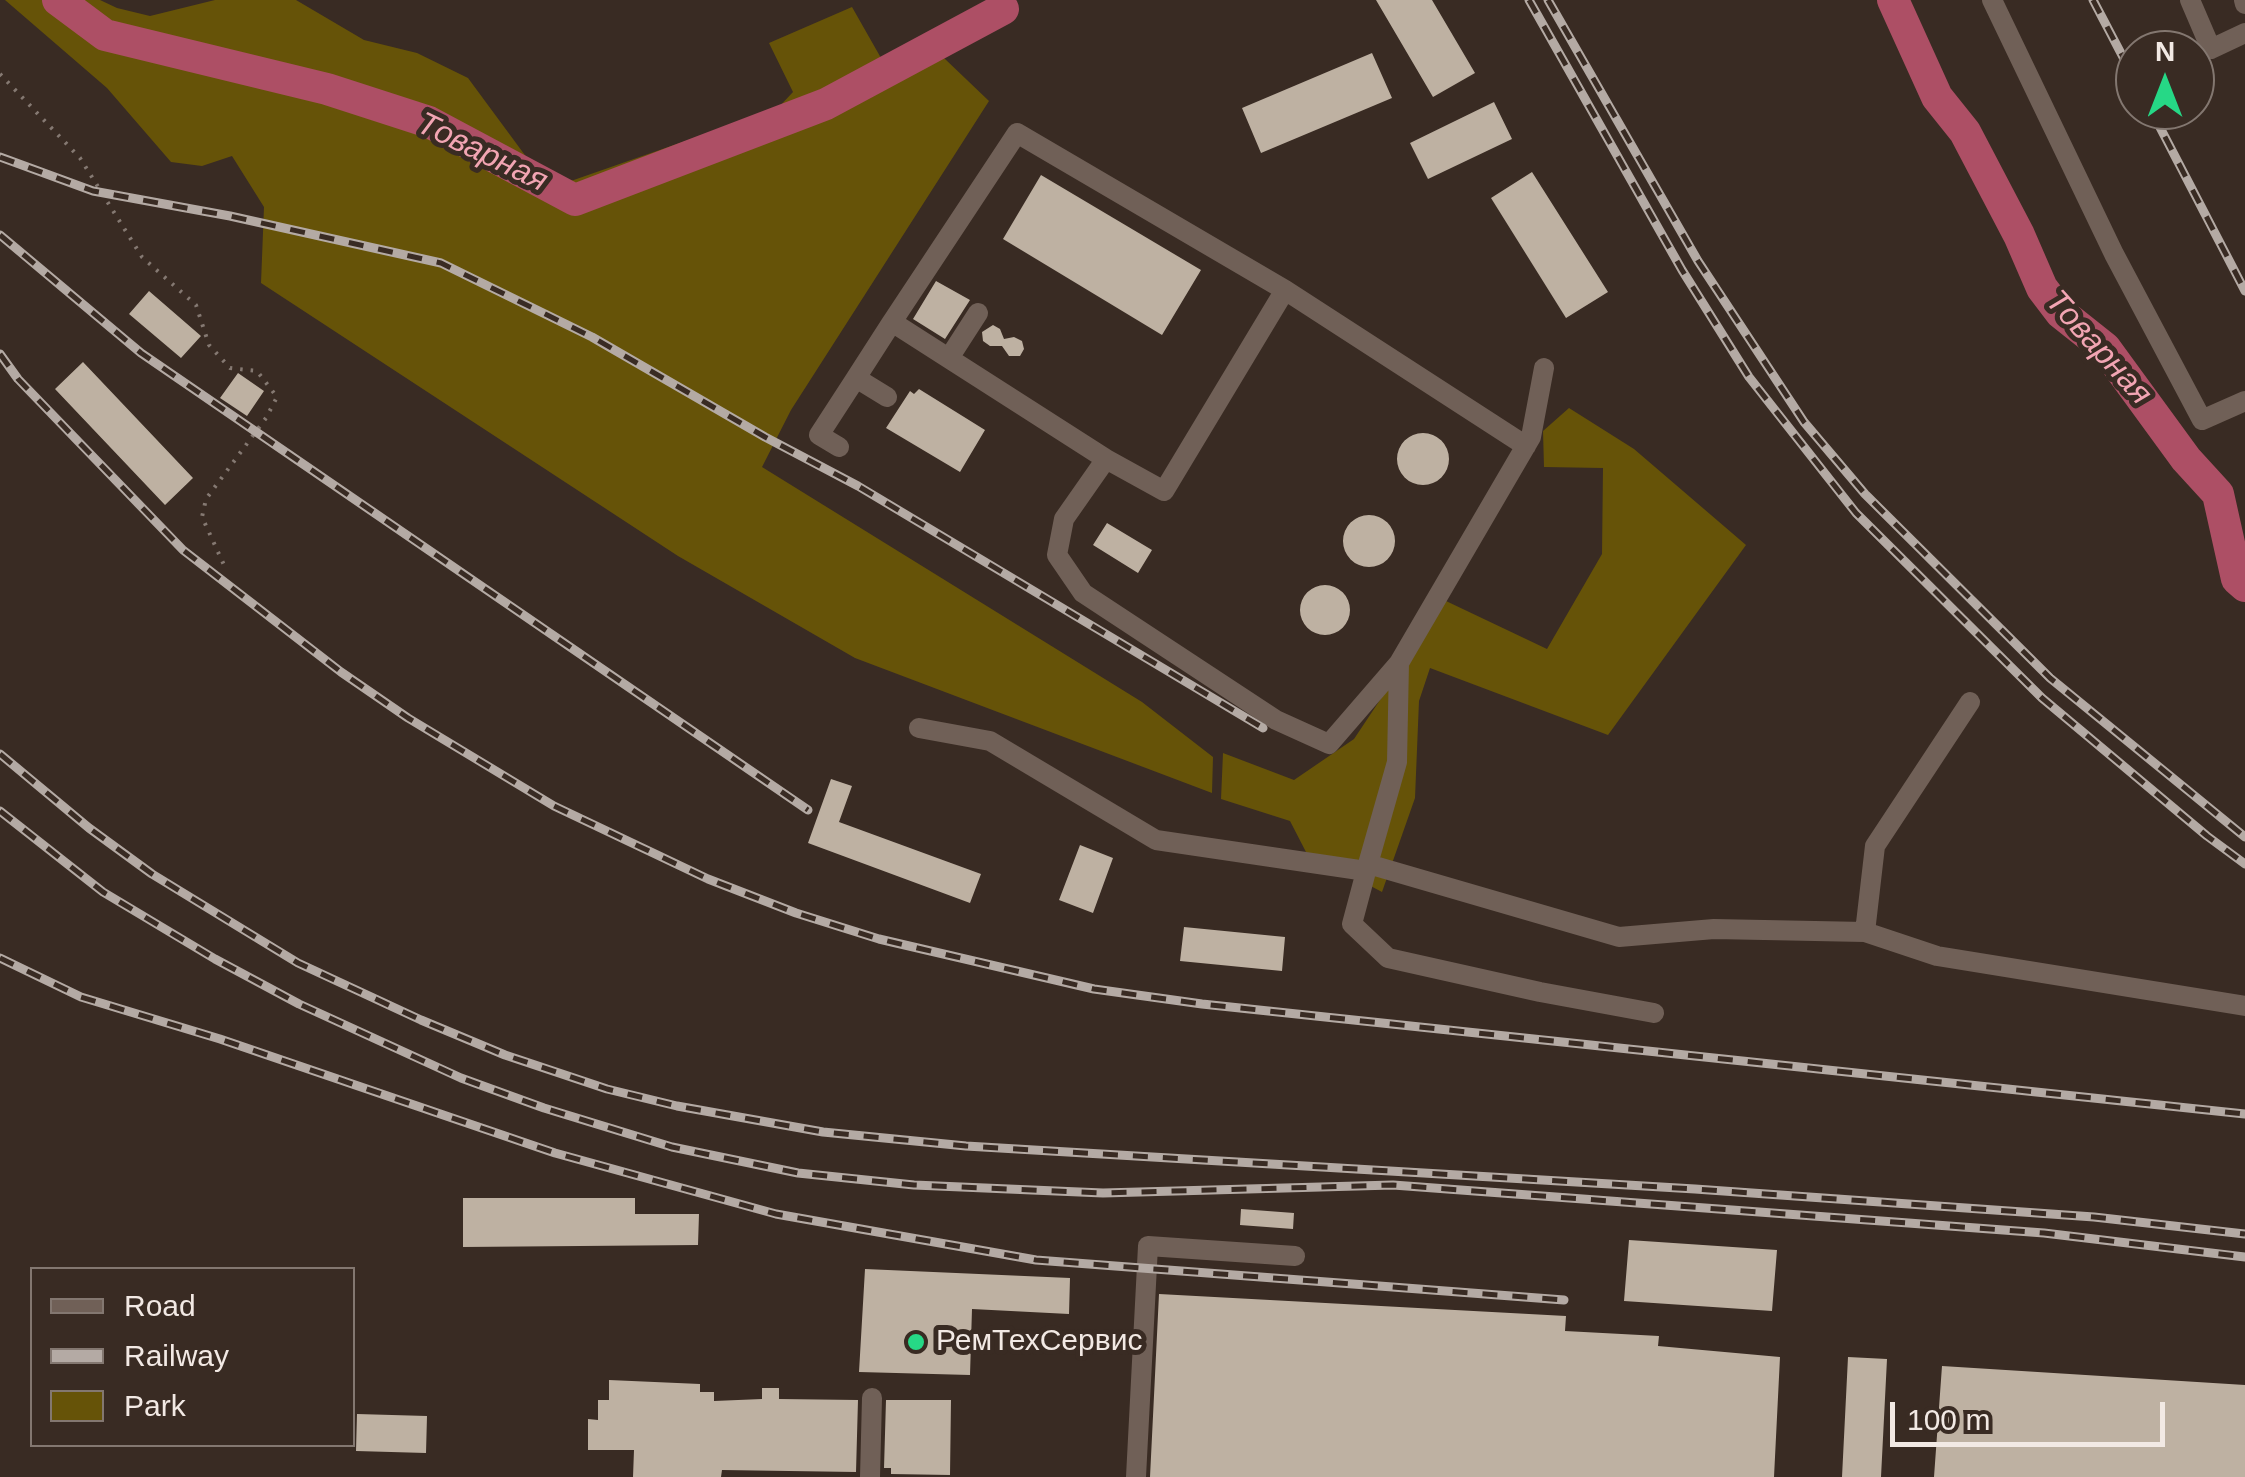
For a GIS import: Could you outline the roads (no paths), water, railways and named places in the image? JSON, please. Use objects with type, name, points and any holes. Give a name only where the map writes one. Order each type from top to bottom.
[{"type":"lane","points":[[1992,0],[2114,254],[2202,420],[2245,401]]},
{"type":"lane","points":[[2190,0],[2211,48],[2245,33]]},
{"type":"lane","points":[[839,447],[819,435],[1016,133],[1286,290],[1526,446]]},
{"type":"lane","points":[[892,322],[1106,459],[1164,490],[1286,290]]},
{"type":"lane","points":[[949,358],[978,312]]},
{"type":"lane","points":[[1106,459],[1064,519],[1057,555],[1082,593],[1276,720],[1329,744],[1398,663],[1532,436],[1544,368]]},
{"type":"lane","points":[[856,378],[887,397]]},
{"type":"lane","points":[[1398,663],[1397,762],[1352,924],[1388,958],[1654,1013]]},
{"type":"lane","points":[[1866,932],[1875,846],[1970,702]]},
{"type":"lane","points":[[920,728],[990,742],[1156,840],[1367,867],[1619,936],[1714,929],[1866,932],[1938,956],[2245,1006]]},
{"type":"lane","points":[[1136,1477],[1148,1246],[1295,1256]]},
{"type":"lane","points":[[870,1477],[872,1398]]},
{"type":"waterway","name":"Товарная","points":[[58,0],[105,35],[327,89],[429,122],[575,200],[826,104],[1003,9]]},
{"type":"waterway","name":"Товарная","points":[[1893,0],[1937,97],[1965,132],[2042,288],[2061,313],[2105,348],[2186,459],[2218,494],[2237,579],[2245,586]]},
{"type":"railway","points":[[1529,0],[1682,270],[1749,377],[1856,513],[2042,698],[2245,864]]},
{"type":"railway","points":[[1548,0],[1698,261],[1804,422],[1865,494],[2050,678],[2245,837]]},
{"type":"railway","points":[[2093,0],[2115,42]]},
{"type":"railway","points":[[2161,130],[2245,291]]},
{"type":"railway","points":[[0,157],[93,191],[230,216],[441,263],[592,337],[858,486],[1263,728]]},
{"type":"railway","points":[[0,235],[141,353],[808,810]]},
{"type":"railway","points":[[0,354],[18,379],[183,550],[341,672],[408,718],[554,806],[708,879],[796,913],[879,939],[1094,989],[1202,1004],[2245,1114]]},
{"type":"railway","points":[[0,754],[152,874],[298,963],[505,1055],[607,1089],[677,1106],[823,1132],[966,1146],[1695,1189],[2094,1217],[2245,1234]]},
{"type":"railway","points":[[0,811],[103,892],[215,959],[299,1004],[461,1078],[672,1147],[798,1173],[914,1185],[1103,1193],[1393,1185],[2044,1233],[2245,1257]]},
{"type":"railway","points":[[0,958],[81,997],[220,1039],[555,1153],[776,1214],[1036,1260],[1564,1300]]},
{"type":"place","name":"РемТехСервис","points":[[916,1342]]}]
